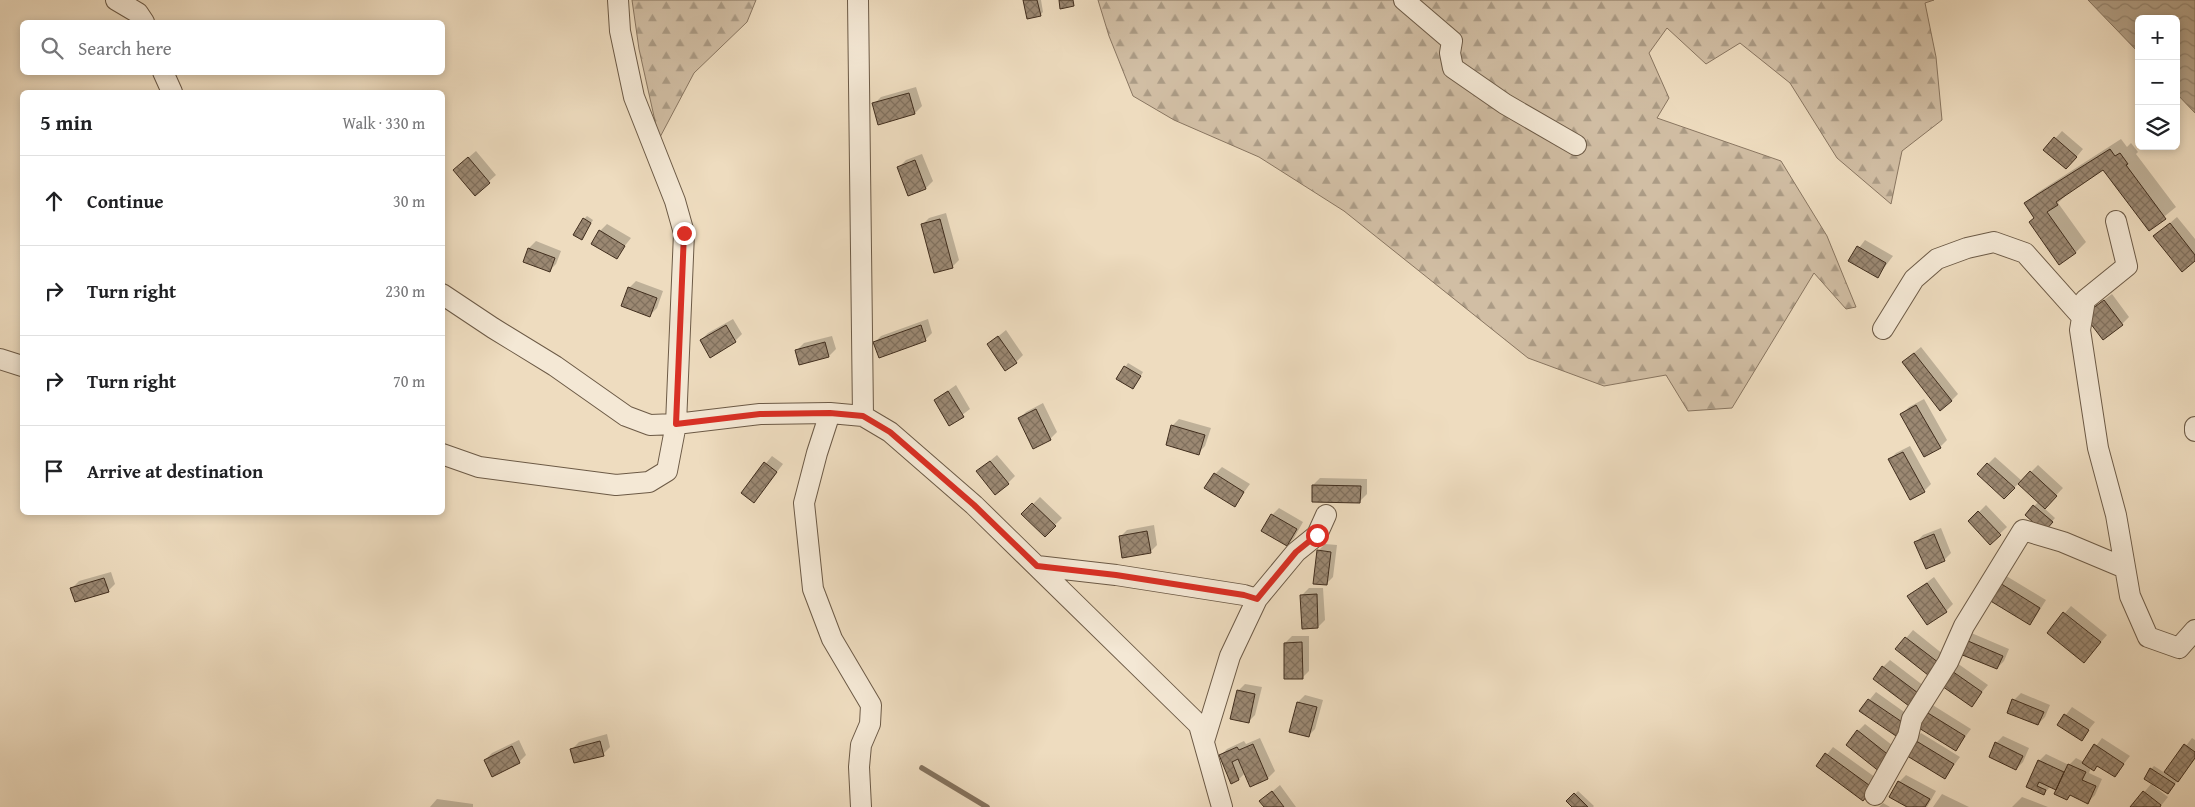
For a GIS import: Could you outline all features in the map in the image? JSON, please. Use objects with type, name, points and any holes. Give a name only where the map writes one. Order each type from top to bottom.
[{"type":"street","points":[[116,0],[138,13],[143,20]]},
{"type":"street","points":[[445,455],[480,467],[616,485],[649,482],[667,471],[676,424],[684,233],[674,200],[634,97],[620,31],[618,0]]},
{"type":"street","points":[[858,0],[863,416]]},
{"type":"street","points":[[1404,0],[1452,41],[1450,52],[1454,68],[1505,104],[1576,145]]},
{"type":"street","points":[[164,75],[171,90]]},
{"type":"street","points":[[2116,221],[2127,266],[2084,300],[2080,330],[2098,448],[2116,515],[2130,596],[2148,637],[2178,648],[2195,630]]},
{"type":"street","points":[[1883,329],[1914,279],[1937,259],[1967,248],[1994,242],[2026,253],[2082,317]]},
{"type":"street","points":[[445,296],[555,366],[626,416],[650,425],[676,424],[760,414],[830,413],[863,416],[890,432],[974,505],[1199,725],[1222,807]]},
{"type":"street","points":[[0,359],[20,365]]},
{"type":"street","points":[[830,413],[804,503],[813,589],[832,639],[871,705],[870,724],[860,752],[861,807]]},
{"type":"street","points":[[1204,741],[1230,656],[1257,599],[1296,552],[1317,535],[1326,515]]},
{"type":"street","points":[[1875,795],[1908,736],[1912,718],[1948,662],[1964,626],[2023,530],[2063,542],[2125,568]]},
{"type":"street","points":[[1037,566],[1136,578],[1244,595],[1257,599]]},
{"type":"green space","points":[[632,0],[756,0],[747,22],[694,73],[659,139],[639,49]]},
{"type":"green space","points":[[1098,0],[1934,0],[1925,3],[1936,57],[1942,120],[1902,151],[1891,204],[1837,158],[1790,83],[1740,43],[1706,64],[1667,28],[1649,53],[1669,98],[1657,118],[1781,161],[1827,236],[1856,307],[1846,309],[1814,273],[1732,408],[1688,411],[1666,375],[1604,386],[1528,358],[1344,211],[1259,157],[1174,120],[1133,96],[1109,36]]},
{"type":"water","points":[[2088,0],[2195,0],[2195,113],[2180,97],[2180,15],[2135,15],[2135,49]]},
{"type":"building","points":[[1023,0],[1037,0],[1041,16],[1027,19]]},
{"type":"building","points":[[1059,0],[1073,0],[1074,6],[1060,9]]},
{"type":"building","points":[[909,93],[915,114],[878,125],[872,103]]},
{"type":"building","points":[[2054,137],[2077,157],[2066,169],[2043,150]]},
{"type":"building","points":[[2110,149],[2115,156],[2120,153],[2128,164],[2126,165],[2166,219],[2149,231],[2103,170],[2056,202],[2058,205],[2047,212],[2076,253],[2059,265],[2029,222],[2034,218],[2024,203]]},
{"type":"building","points":[[468,157],[490,183],[475,196],[453,170]]},
{"type":"building","points":[[915,160],[926,189],[908,196],[897,167]]},
{"type":"building","points":[[583,218],[591,223],[582,240],[573,235]]},
{"type":"building","points":[[940,219],[953,268],[934,273],[921,224]]},
{"type":"building","points":[[2170,223],[2195,255],[2195,261],[2182,272],[2153,236]]},
{"type":"building","points":[[599,230],[625,246],[617,259],[591,244]]},
{"type":"building","points":[[1857,246],[1886,263],[1878,278],[1848,261]]},
{"type":"building","points":[[528,248],[555,258],[550,272],[523,262]]},
{"type":"building","points":[[628,287],[657,298],[650,317],[621,306]]},
{"type":"building","points":[[2104,300],[2123,325],[2103,340],[2084,315]]},
{"type":"building","points":[[726,325],[736,342],[710,358],[700,340]]},
{"type":"building","points":[[921,325],[926,341],[879,358],[873,342]]},
{"type":"building","points":[[998,336],[1017,363],[1005,371],[987,344]]},
{"type":"building","points":[[825,342],[829,357],[799,365],[795,350]]},
{"type":"building","points":[[1914,353],[1952,401],[1940,411],[1902,362]]},
{"type":"building","points":[[1124,366],[1141,376],[1133,389],[1116,379]]},
{"type":"building","points":[[948,391],[964,417],[949,426],[934,400]]},
{"type":"building","points":[[1916,405],[1941,448],[1924,457],[1900,414]]},
{"type":"building","points":[[1036,409],[1051,440],[1033,449],[1018,418]]},
{"type":"building","points":[[1171,425],[1205,435],[1199,455],[1166,445]]},
{"type":"building","points":[[1903,452],[1925,492],[1910,500],[1888,459]]},
{"type":"building","points":[[990,461],[1009,484],[995,495],[976,471]]},
{"type":"building","points":[[764,462],[777,472],[754,503],[741,493]]},
{"type":"building","points":[[1987,463],[2015,488],[2004,499],[1977,474]]},
{"type":"building","points":[[2030,471],[2057,496],[2045,509],[2018,484]]},
{"type":"building","points":[[1214,473],[1244,492],[1235,507],[1204,488]]},
{"type":"building","points":[[1312,485],[1361,486],[1360,503],[1312,502]]},
{"type":"building","points":[[1032,503],[1056,526],[1045,537],[1021,514]]},
{"type":"building","points":[[2033,505],[2053,522],[2044,532],[2025,515]]},
{"type":"building","points":[[1978,511],[2001,535],[1990,545],[1968,521]]},
{"type":"building","points":[[1271,514],[1297,529],[1287,546],[1261,531]]},
{"type":"building","points":[[1147,531],[1151,553],[1122,558],[1119,536]]},
{"type":"building","points":[[1934,534],[1945,561],[1926,569],[1914,542]]},
{"type":"building","points":[[1317,550],[1331,552],[1327,585],[1313,584]]},
{"type":"building","points":[[104,578],[109,592],[75,602],[70,588]]},
{"type":"building","points":[[1995,580],[2040,608],[2030,625],[1984,597]]},
{"type":"building","points":[[1927,583],[1947,612],[1927,625],[1907,596]]},
{"type":"building","points":[[1317,594],[1318,628],[1302,629],[1300,595]]},
{"type":"building","points":[[2063,612],[2101,642],[2084,663],[2047,633]]},
{"type":"building","points":[[1905,637],[1943,666],[1933,679],[1895,649]]},
{"type":"building","points":[[1961,638],[2003,656],[1997,669],[1955,652]]},
{"type":"building","points":[[1302,642],[1303,679],[1284,679],[1284,643]]},
{"type":"building","points":[[1882,666],[1918,693],[1909,706],[1873,679]]},
{"type":"building","points":[[1949,669],[1982,692],[1972,707],[1939,684]]},
{"type":"building","points":[[1237,690],[1255,694],[1249,723],[1230,719]]},
{"type":"building","points":[[1868,699],[1908,726],[1899,738],[1859,711]]},
{"type":"building","points":[[2012,699],[2044,712],[2038,725],[2007,713]]},
{"type":"building","points":[[1297,702],[1317,707],[1309,737],[1289,732]]},
{"type":"building","points":[[1923,710],[1965,736],[1956,751],[1914,725]]},
{"type":"building","points":[[2064,714],[2089,730],[2082,741],[2057,725]]},
{"type":"building","points":[[1857,730],[1891,757],[1880,772],[1846,745]]},
{"type":"building","points":[[1913,739],[1954,764],[1945,779],[1904,754]]},
{"type":"building","points":[[600,741],[604,756],[574,763],[570,749]]},
{"type":"building","points":[[1995,742],[2023,756],[2016,770],[1989,757]]},
{"type":"building","points":[[1253,744],[1268,779],[1250,787],[1238,759],[1232,762],[1239,780],[1231,784],[1219,755],[1237,747],[1239,750]]},
{"type":"building","points":[[2094,744],[2124,764],[2115,777],[2097,766],[2094,771],[2082,763]]},
{"type":"building","points":[[2184,744],[2195,752],[2195,758],[2178,782],[2164,772]]},
{"type":"building","points":[[512,746],[520,763],[492,777],[484,760]]},
{"type":"building","points":[[1825,753],[1873,788],[1863,801],[1816,766]]},
{"type":"building","points":[[2038,760],[2064,772],[2056,790],[2039,782],[2037,786],[2046,790],[2044,795],[2026,787]]},
{"type":"building","points":[[2068,764],[2086,772],[2082,780],[2096,786],[2088,804],[2070,795],[2067,800],[2054,794]]},
{"type":"building","points":[[2150,768],[2175,784],[2168,794],[2144,779]]},
{"type":"building","points":[[1898,781],[1930,799],[1925,807],[1907,807],[1889,797]]},
{"type":"building","points":[[1272,791],[1284,807],[1264,807],[1259,801]]},
{"type":"building","points":[[2143,791],[2161,805],[2160,807],[2130,807]]},
{"type":"building","points":[[1574,793],[1588,807],[1572,807],[1566,801]]},
{"type":"waterway","points":[[922,768],[987,807]]},
{"type":"route","points":[[684,233],[676,424],[760,414],[830,413],[863,416],[890,432],[974,505],[1037,566],[1116,575],[1244,595],[1257,599],[1296,552],[1317,535]]}]
